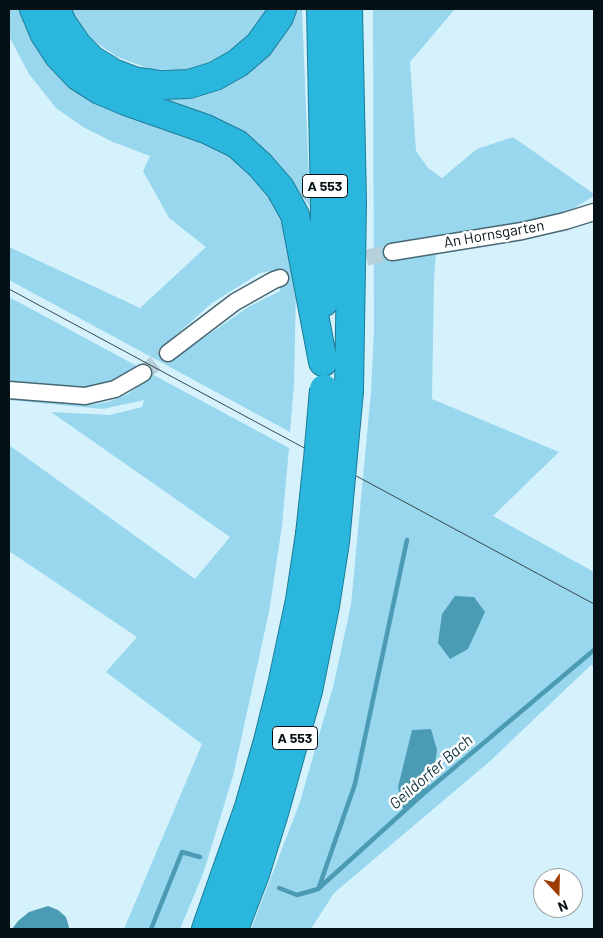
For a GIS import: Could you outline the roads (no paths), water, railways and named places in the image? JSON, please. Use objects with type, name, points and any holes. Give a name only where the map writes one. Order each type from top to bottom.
[{"type":"highway","points":[[34,9],[44,33],[59,56],[78,76],[100,90],[206,129],[236,144],[260,164],[280,188],[295,215],[332,381]]},
{"type":"highway","points":[[56,9],[67,30],[92,60],[113,73],[134,81],[161,85],[189,84],[215,76],[238,63],[259,45],[279,17],[282,9]]},
{"type":"highway","name":"A 553","points":[[321,9],[325,202],[332,381]]},
{"type":"highway","name":"A 553","points":[[234,929],[255,874],[274,814],[308,691],[325,606],[322,538],[332,381],[352,202],[348,9]]},
{"type":"highway","name":"A 553","points":[[206,929],[249,807],[282,685],[300,600],[322,538]]},
{"type":"street","name":"An Hornsgarten","points":[[392,252],[522,231],[594,212]]},
{"type":"street","points":[[168,353],[235,302],[280,278]]},
{"type":"street","points":[[9,390],[85,396],[116,389],[143,373]]},
{"type":"water","points":[[455,596],[474,597],[485,612],[468,649],[450,659],[438,643],[442,614]]},
{"type":"water","points":[[431,729],[437,750],[433,778],[423,794],[404,813],[398,787],[412,730]]},
{"type":"water","points":[[48,906],[58,910],[66,917],[68,929],[12,929],[29,912]]},
{"type":"waterway","points":[[319,887],[355,784],[407,540]]},
{"type":"waterway","name":"Geildorfer Bach","points":[[279,888],[297,895],[318,889],[423,794],[594,650]]},
{"type":"waterway","points":[[151,929],[182,852],[200,857]]},
{"type":"tunnel","points":[[343,263],[392,252]]},
{"type":"tunnel","points":[[143,373],[168,353]]},
{"type":"tram line","points":[[9,289],[594,604]]}]
